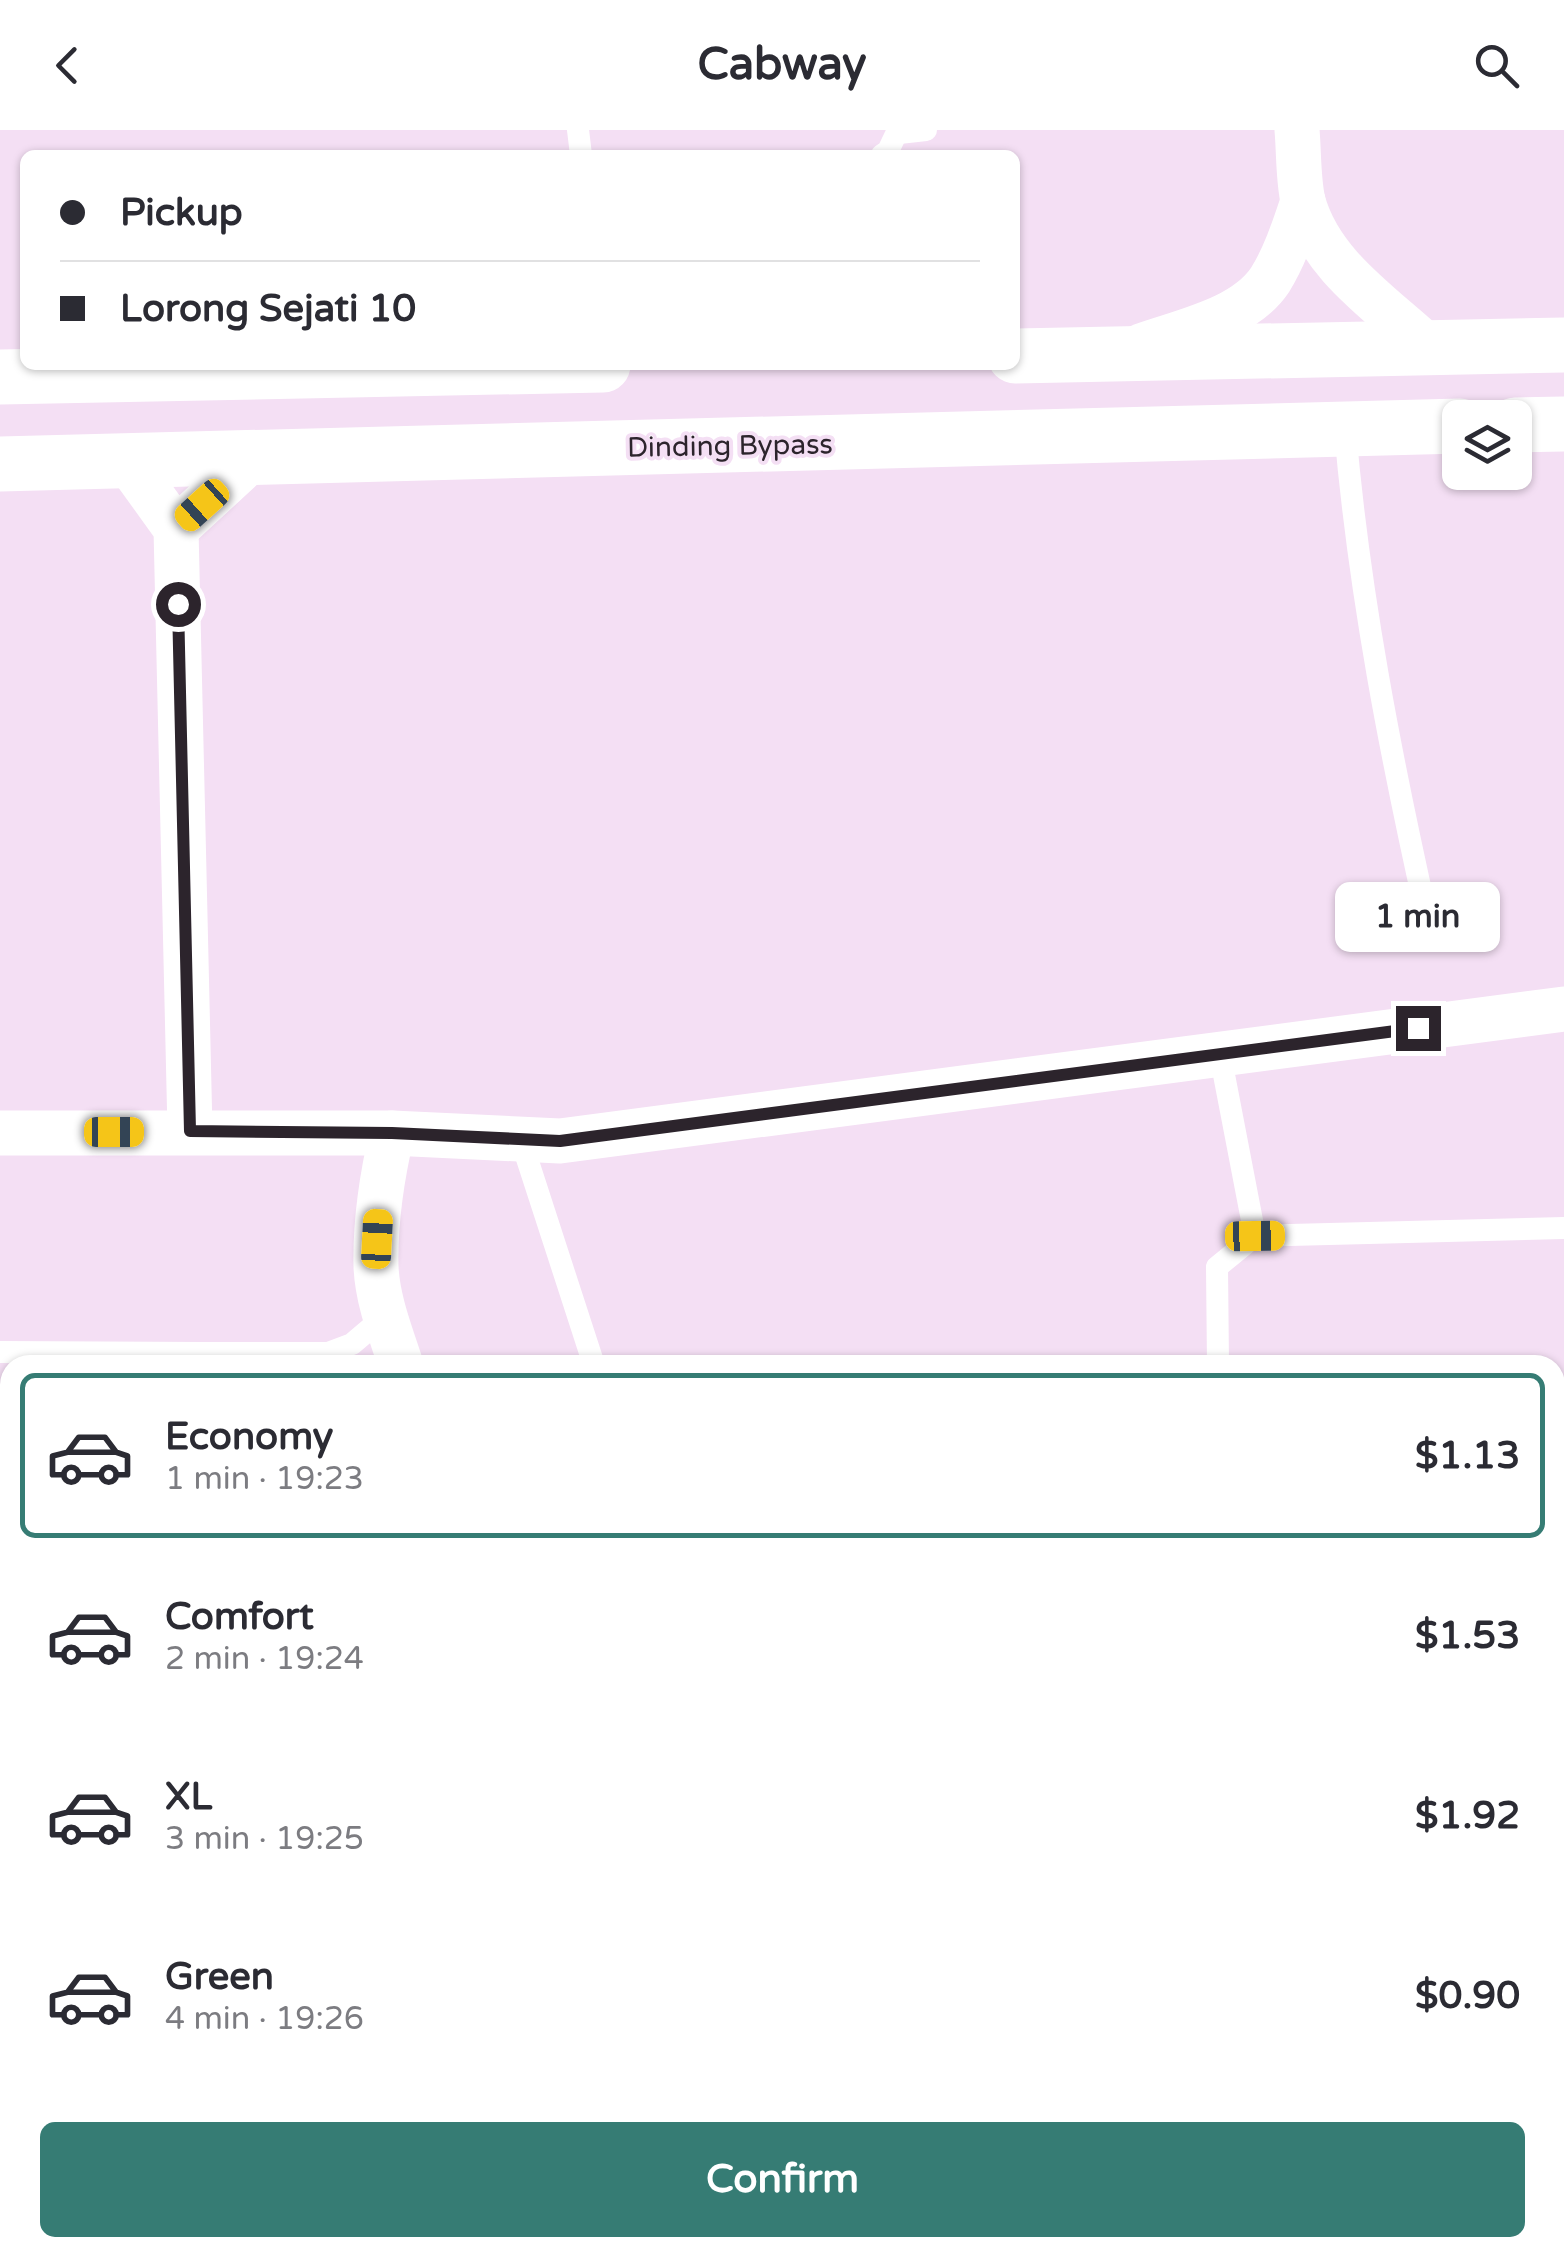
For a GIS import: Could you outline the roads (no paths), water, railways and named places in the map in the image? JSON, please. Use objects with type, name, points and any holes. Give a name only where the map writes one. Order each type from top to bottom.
[{"type":"main road","points":[[1020,356],[1564,345]]},
{"type":"main road","points":[[0,378],[370,370]]},
{"type":"main road","points":[[1532,425],[1564,424]]},
{"type":"main road","name":"Dinding Bypass","points":[[0,464],[1442,426]]},
{"type":"street","points":[[1297,130],[1303,202],[1328,251],[1352,280],[1429,348]]},
{"type":"street","points":[[1119,354],[1232,312],[1267,284],[1284,254],[1303,202]]},
{"type":"street","points":[[176,529],[254,457]]},
{"type":"street","points":[[127,460],[176,529],[190,1131]]},
{"type":"street","points":[[0,1133],[392,1133],[560,1141],[1564,1009]]},
{"type":"street","points":[[392,1133],[381,1181],[376,1268],[398,1355]]},
{"type":"lane","points":[[899,131],[926,130]]},
{"type":"lane","points":[[1345,429],[1383,711],[1428,918]]},
{"type":"lane","points":[[1220,1054],[1255,1236]]},
{"type":"lane","points":[[520,1137],[591,1355]]},
{"type":"lane","points":[[1218,1355],[1217,1267],[1255,1236],[1564,1228]]},
{"type":"lane","points":[[287,1355],[328,1353],[352,1344],[386,1316]]},
{"type":"lane","points":[[0,1352],[87,1355]]}]
